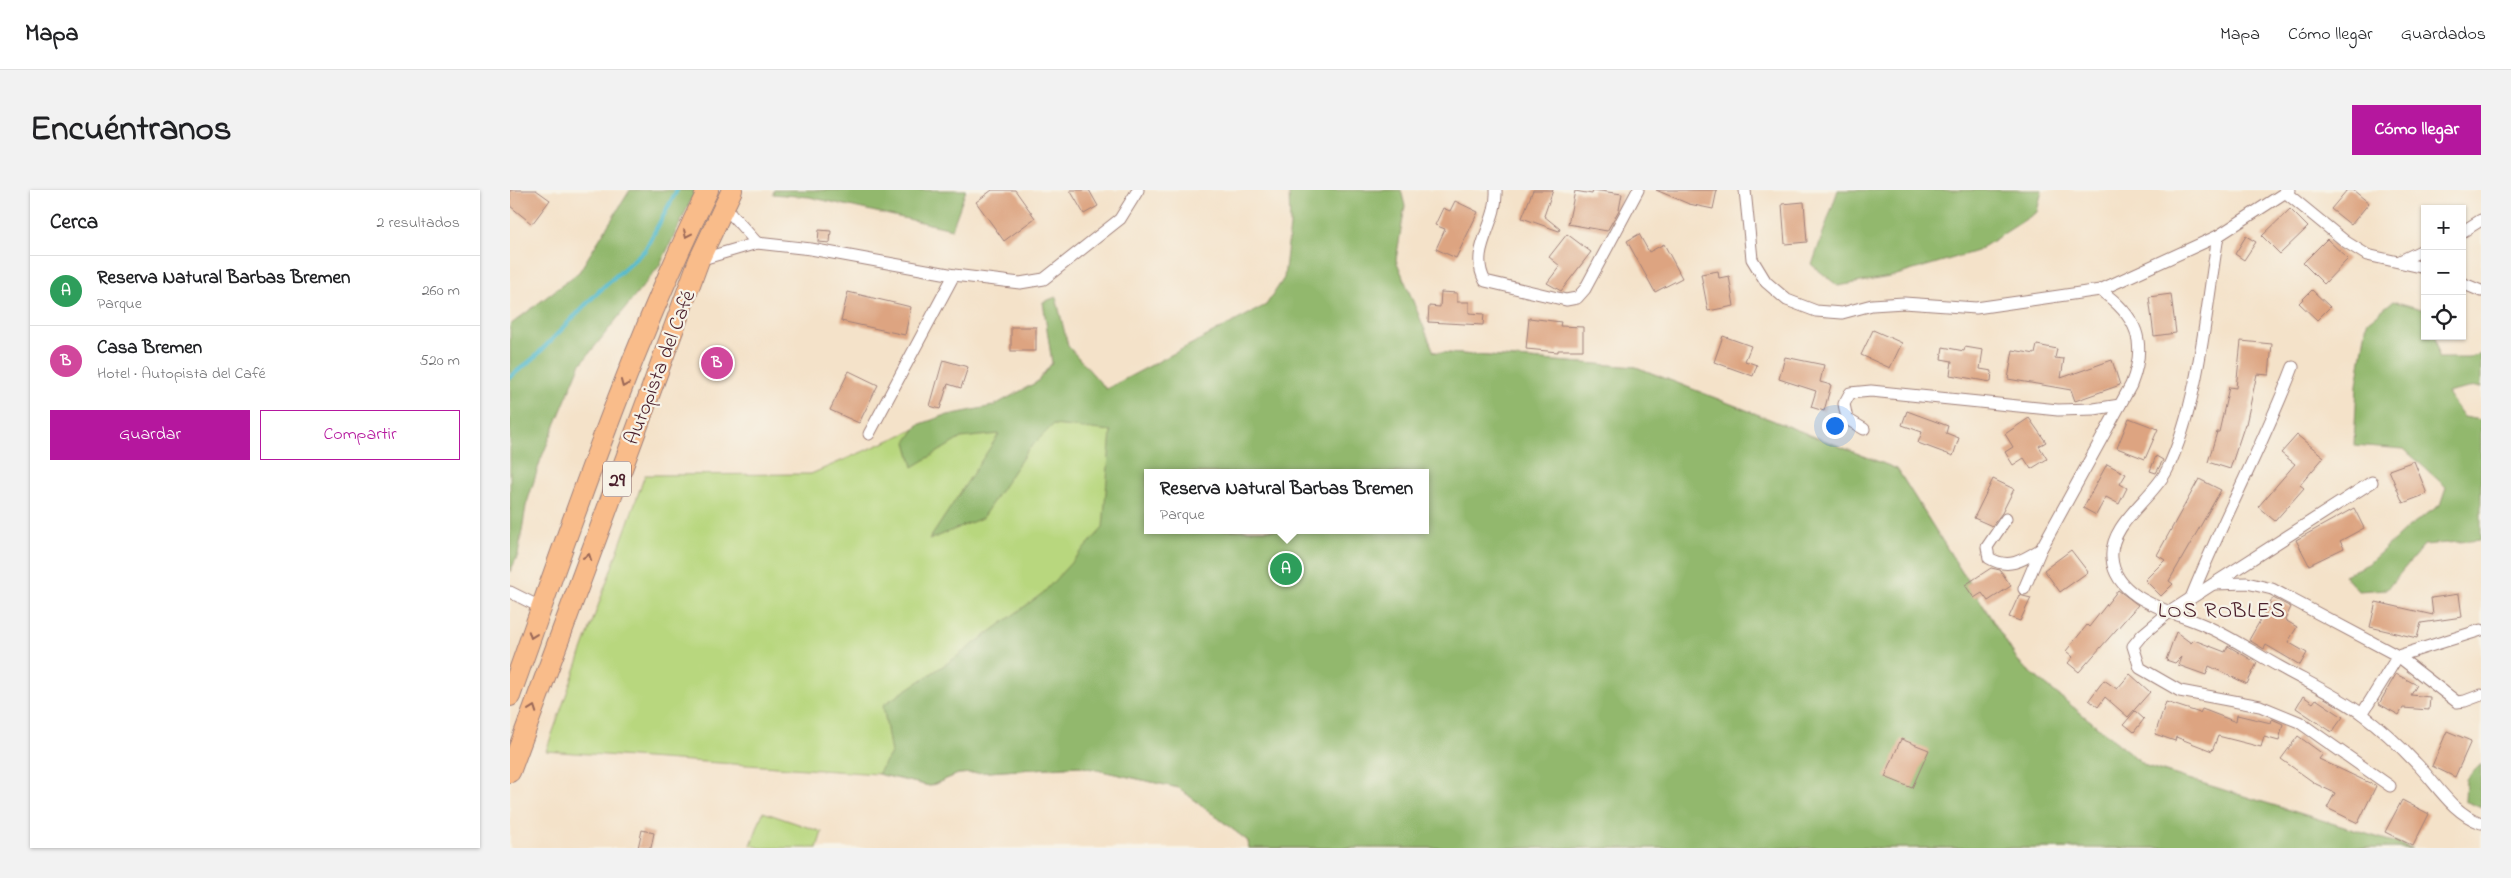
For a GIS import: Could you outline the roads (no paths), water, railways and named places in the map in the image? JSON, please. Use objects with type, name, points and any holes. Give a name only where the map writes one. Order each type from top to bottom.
[{"type":"highway","name":"Autopista del Café","points":[[510,696],[621,391],[685,237],[708,190]]},
{"type":"highway","name":"Autopista del Café","points":[[510,772],[699,260],[728,198]]},
{"type":"street","points":[[699,260],[757,243],[811,249],[954,275],[1020,283],[1044,279],[1120,220],[1138,190]]},
{"type":"street","points":[[1496,190],[1496,207],[1479,254],[1479,269],[1485,281],[1566,300],[1576,298],[1585,289],[1638,190]]},
{"type":"street","points":[[1745,190],[1752,259],[1766,282],[1787,300],[1816,311],[1842,313],[1872,305],[1904,302],[1976,308],[2100,290],[2218,236],[2287,191],[2346,242],[2367,255],[2421,267]]},
{"type":"street","points":[[728,198],[757,243]]},
{"type":"street","points":[[2466,229],[2481,220]]},
{"type":"street","points":[[2218,236],[2190,408],[2167,470],[2158,484],[2125,521],[2115,542],[2112,557],[2117,574],[2138,597],[2168,613],[2205,625],[2362,714],[2416,763],[2448,802],[2481,823]]},
{"type":"street","points":[[2400,261],[2423,250]]},
{"type":"street","points":[[869,434],[954,275]]},
{"type":"street","points":[[2466,284],[2481,290]]},
{"type":"street","points":[[2024,589],[2041,549],[2120,405],[2138,367],[2139,348],[2137,331],[2116,302],[2100,290]]},
{"type":"street","points":[[2191,598],[2215,536],[2279,402],[2293,367]]},
{"type":"street","points":[[1864,429],[1847,418],[1844,404],[1850,393],[1871,390],[2058,410],[2094,409],[2120,405]]},
{"type":"street","points":[[2372,482],[2168,613],[2132,646],[2140,668],[2180,690],[2260,706],[2299,722],[2390,786]]},
{"type":"street","points":[[2006,519],[1987,547],[1989,558],[2000,565],[2007,564],[2041,549]]},
{"type":"street","points":[[2214,584],[2247,583],[2272,588],[2398,656],[2457,702],[2481,695]]},
{"type":"street","points":[[510,592],[542,608]]},
{"type":"street","points":[[2362,714],[2398,656],[2481,630]]},
{"type":"waterway","points":[[510,377],[534,358],[597,293],[645,250],[677,190]]},
{"type":"place","name":"Casa Bremen","points":[[717,363]]},
{"type":"place","name":"Reserva Natural Barbas Bremen","points":[[1286,569]]},
{"type":"district","name":"LOS ROBLES","points":[[2222,609]]}]
